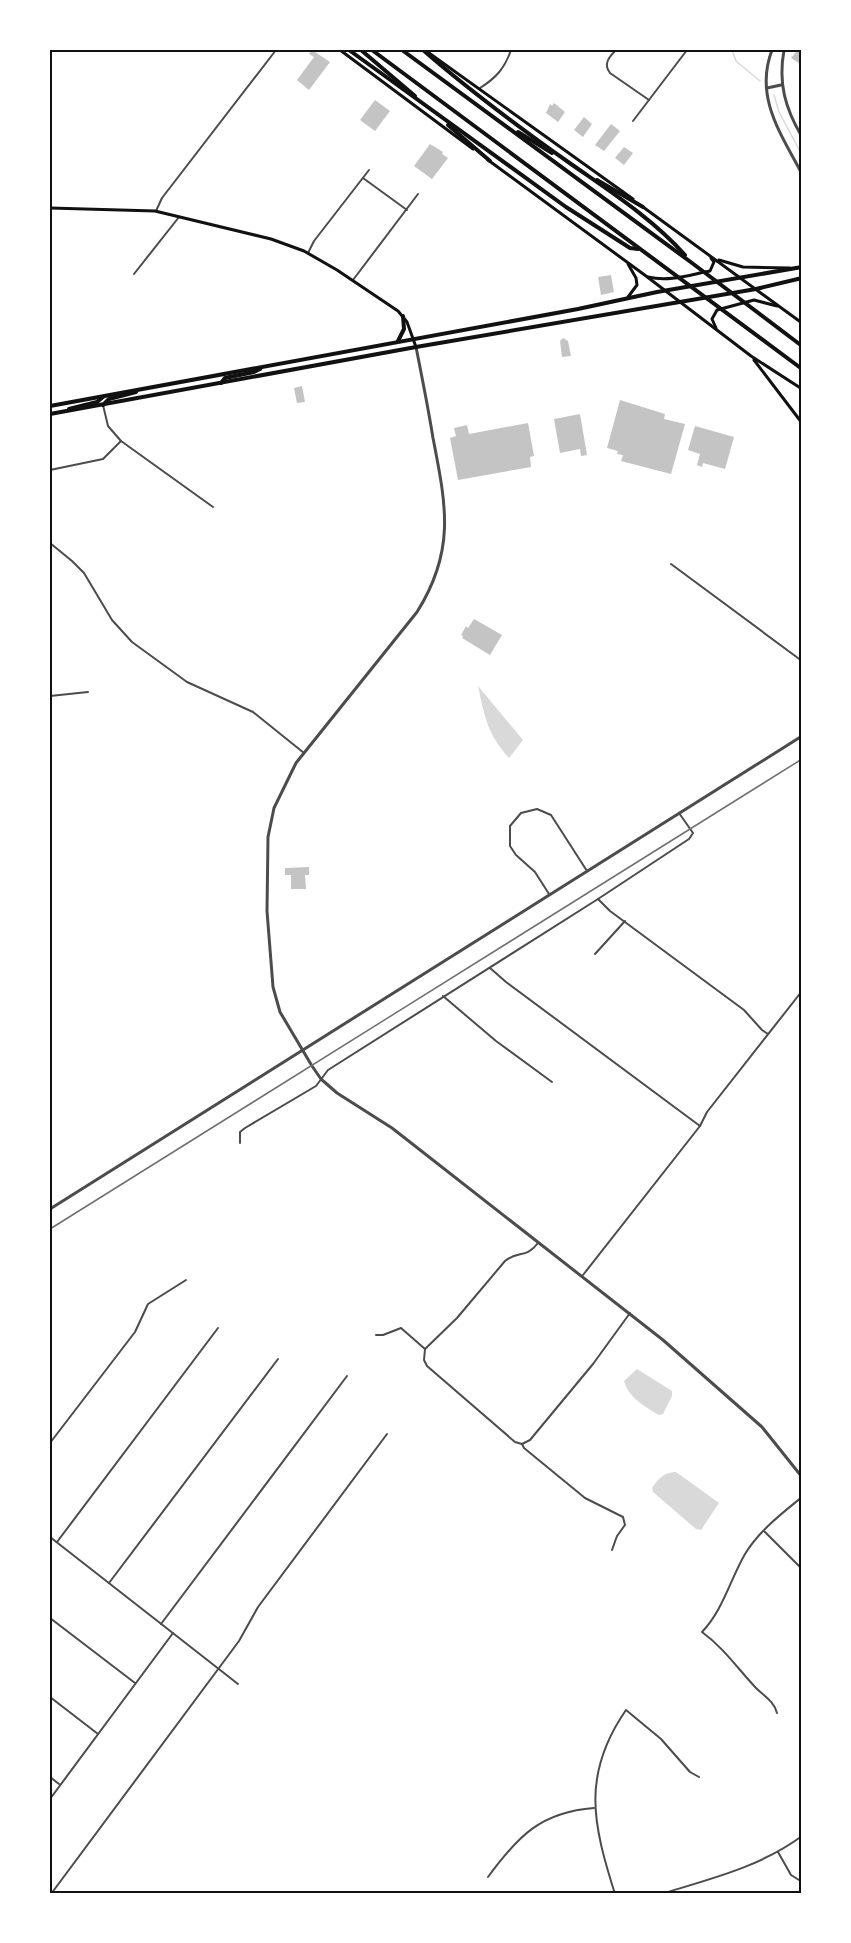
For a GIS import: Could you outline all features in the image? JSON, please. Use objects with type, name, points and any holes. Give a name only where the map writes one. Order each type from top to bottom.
[{"type":"main road","points":[[340,50],[646,276],[751,357],[801,389]]},
{"type":"main road","points":[[349,50],[593,225],[630,248],[642,250]]},
{"type":"main road","points":[[361,50],[490,161]]},
{"type":"main road","points":[[372,50],[801,369]]},
{"type":"main road","points":[[402,50],[692,262],[801,346]]},
{"type":"main road","points":[[424,50],[536,139],[642,215],[692,262]]},
{"type":"main road","points":[[424,50],[715,258],[801,323]]},
{"type":"main road","points":[[481,108],[564,161],[643,207]]},
{"type":"main road","points":[[50,208],[155,212],[271,239],[308,252],[392,306],[403,316],[416,347]]},
{"type":"main road","points":[[646,276],[660,280],[710,271],[714,262],[710,255]]},
{"type":"main road","points":[[715,258],[743,267],[794,268]]},
{"type":"main road","points":[[627,262],[636,278],[637,285],[628,298]]},
{"type":"main road","points":[[50,406],[801,267]]},
{"type":"main road","points":[[50,414],[416,347],[756,289],[801,278]]},
{"type":"main road","points":[[716,329],[712,319],[717,310],[754,300],[782,308]]},
{"type":"main road","points":[[397,342],[404,330],[403,316]]},
{"type":"main road","points":[[751,357],[801,423]]},
{"type":"main road","points":[[221,383],[225,378],[254,372],[263,367]]},
{"type":"main road","points":[[103,405],[109,399],[133,394],[139,390]]},
{"type":"main road","points":[[66,411],[73,407],[97,402],[103,397]]},
{"type":"street","points":[[155,212],[162,198],[276,50]]},
{"type":"street","points":[[480,89],[499,74],[511,50]]},
{"type":"street","points":[[616,50],[607,60],[607,69],[649,100]]},
{"type":"street","points":[[633,122],[687,50]]},
{"type":"street","points":[[772,50],[768,64],[769,106],[773,120],[801,174]]},
{"type":"street","points":[[784,50],[781,85],[789,114],[801,137]]},
{"type":"street","points":[[767,88],[781,85]]},
{"type":"street","points":[[308,252],[369,170]]},
{"type":"street","points":[[363,177],[407,210]]},
{"type":"street","points":[[353,280],[418,194]]},
{"type":"street","points":[[134,274],[179,217]]},
{"type":"street","points":[[416,347],[443,488],[446,525],[441,559],[433,584],[417,612],[296,763],[280,792],[270,824],[267,911],[276,1002],[321,1079],[337,1093],[392,1128],[630,1313],[762,1427],[801,1477]]},
{"type":"street","points":[[103,405],[108,426],[121,441],[213,507]]},
{"type":"street","points":[[50,470],[103,459],[121,441]]},
{"type":"street","points":[[50,543],[84,573],[115,625],[143,652],[187,682],[253,712],[304,753]]},
{"type":"street","points":[[671,564],[801,660]]},
{"type":"street","points":[[50,696],[88,692]]},
{"type":"street","points":[[50,1209],[801,736]]},
{"type":"street","points":[[549,894],[535,872],[516,855],[510,846],[510,826],[521,813],[537,809],[551,815],[587,871]]},
{"type":"street","points":[[240,1143],[240,1132],[316,1086],[328,1070],[689,839],[693,833],[679,813]]},
{"type":"street","points":[[598,899],[744,1010],[768,1034]]},
{"type":"street","points":[[595,954],[625,921]]},
{"type":"street","points":[[490,968],[700,1126]]},
{"type":"street","points":[[583,1275],[700,1126],[707,1112],[801,991]]},
{"type":"street","points":[[443,996],[496,1041],[552,1082]]},
{"type":"street","points":[[539,1242],[528,1253],[513,1255],[505,1261],[457,1318],[425,1349],[424,1360],[427,1366],[515,1442],[522,1444],[585,1498],[625,1520],[625,1525],[617,1536],[612,1550]]},
{"type":"street","points":[[50,1443],[135,1332],[148,1304],[186,1280]]},
{"type":"street","points":[[522,1444],[530,1440],[593,1365],[630,1313]]},
{"type":"street","points":[[57,1542],[218,1328]]},
{"type":"street","points":[[376,1335],[383,1335],[402,1328],[425,1349]]},
{"type":"street","points":[[109,1583],[278,1359]]},
{"type":"street","points":[[161,1624],[347,1376]]},
{"type":"street","points":[[51,1893],[239,1641],[258,1606],[387,1434]]},
{"type":"street","points":[[777,1713],[775,1705],[756,1688],[726,1653],[702,1632],[720,1606],[746,1553],[764,1531],[801,1497]]},
{"type":"street","points":[[764,1531],[801,1569]]},
{"type":"street","points":[[50,1537],[238,1684]]},
{"type":"street","points":[[50,1618],[135,1683]]},
{"type":"street","points":[[50,1799],[172,1633]]},
{"type":"street","points":[[50,1697],[98,1734]]},
{"type":"street","points":[[615,1893],[601,1847],[594,1808],[602,1756],[626,1710],[661,1739],[690,1772],[699,1777]]},
{"type":"street","points":[[50,1777],[60,1785]]},
{"type":"street","points":[[488,1877],[505,1854],[530,1829],[562,1813],[594,1808]]},
{"type":"street","points":[[661,1893],[674,1892],[739,1869],[778,1852],[801,1836]]},
{"type":"street","points":[[778,1852],[791,1875],[800,1880]]},
{"type":"shaded area","points":[[478,686],[523,740],[509,758],[496,741],[488,725]]},
{"type":"shaded area","points":[[637,1369],[672,1391],[672,1396],[663,1414],[659,1415],[643,1405],[626,1387],[624,1381]]},
{"type":"shaded area","points":[[676,1472],[719,1503],[701,1530],[696,1529],[653,1492],[652,1488],[657,1481]]},
{"type":"building","points":[[312,50],[330,62],[309,90],[297,80],[314,57],[309,54]]},
{"type":"building","points":[[798,50],[802,50],[802,65],[791,58]]},
{"type":"building","points":[[375,100],[390,111],[375,131],[360,120]]},
{"type":"building","points":[[554,103],[565,112],[558,122],[546,113],[550,104],[552,106]]},
{"type":"building","points":[[584,117],[592,124],[583,137],[574,130]]},
{"type":"building","points":[[611,124],[620,131],[604,151],[595,145]]},
{"type":"building","points":[[430,144],[448,158],[432,179],[414,166]]},
{"type":"building","points":[[624,147],[633,153],[624,165],[615,158]]},
{"type":"building","points":[[611,275],[614,292],[601,295],[598,277]]},
{"type":"building","points":[[563,338],[568,341],[571,356],[562,357],[560,341]]},
{"type":"building","points":[[302,386],[305,402],[297,403],[294,388]]},
{"type":"building","points":[[620,400],[665,414],[664,419],[685,424],[671,474],[621,461],[623,455],[607,448]]},
{"type":"building","points":[[580,414],[587,455],[581,456],[580,449],[560,453],[554,419]]},
{"type":"building","points":[[528,423],[534,456],[530,457],[531,467],[458,480],[450,438],[456,436],[454,428],[467,425],[469,434]]},
{"type":"building","points":[[695,426],[734,437],[725,469],[703,463],[702,467],[697,465],[700,454],[688,450]]},
{"type":"building","points":[[474,619],[502,635],[490,655],[462,638],[461,635],[466,626],[468,628]]},
{"type":"building","points":[[309,867],[309,875],[305,875],[306,889],[291,889],[291,875],[285,875],[285,868]]},
{"type":"waterway","points":[[732,50],[736,61],[760,81]]},
{"type":"waterway","points":[[774,95],[779,112],[802,155]]},
{"type":"railway","points":[[50,1229],[802,759]]}]
